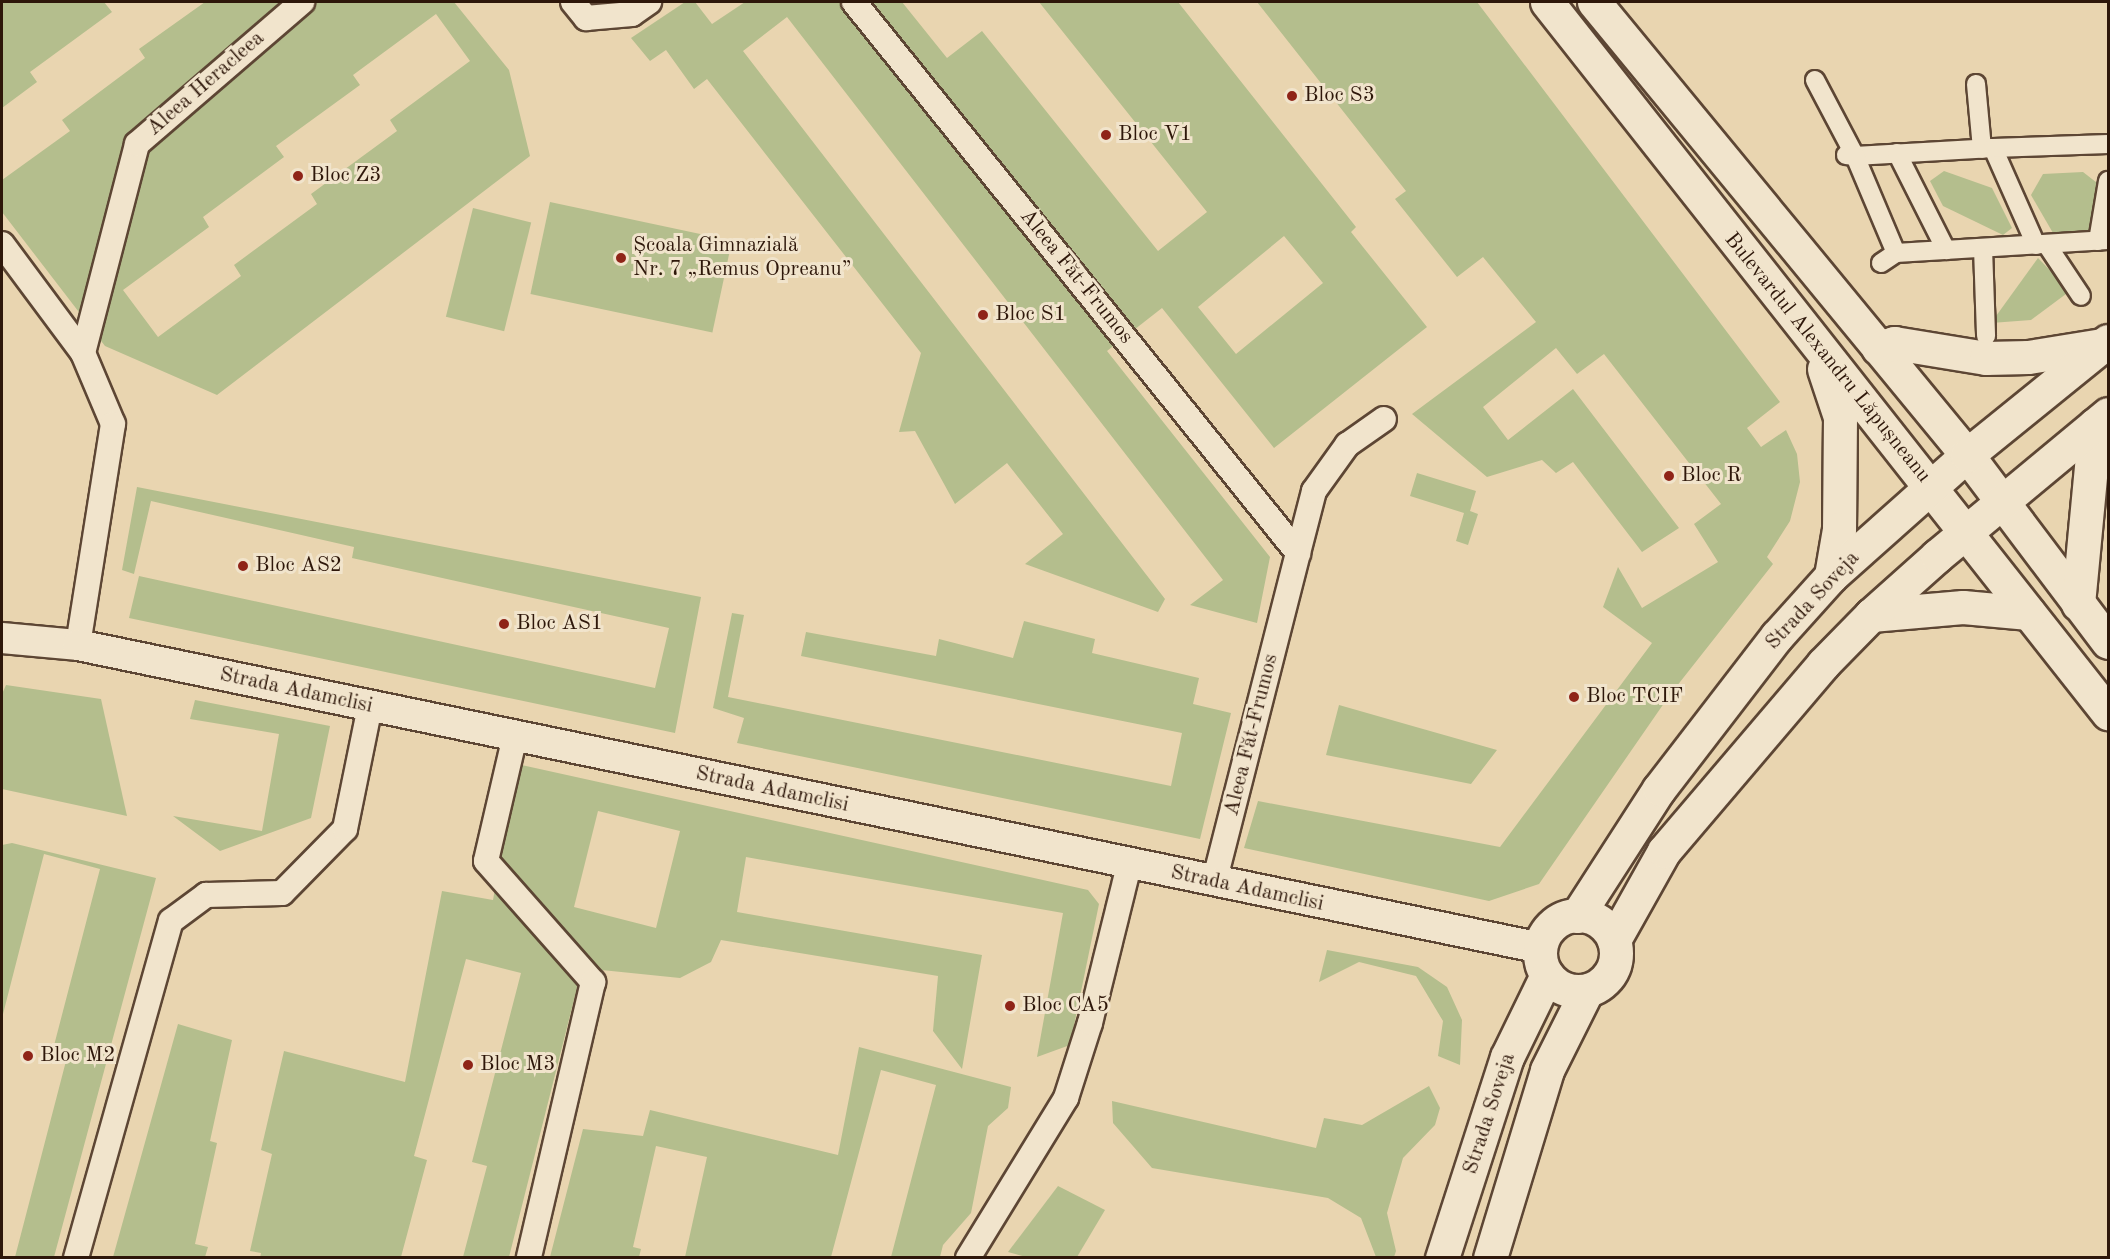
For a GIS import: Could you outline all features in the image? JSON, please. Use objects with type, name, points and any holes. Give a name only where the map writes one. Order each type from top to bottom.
[{"type":"main road","name":"Bulevardul Alexandru Lăpușneanu","points":[[1547,2],[1801,327],[2109,713]]},
{"type":"main road","points":[[1594,2],[1966,455],[2109,642]]},
{"type":"main road","points":[[1801,327],[1831,384],[1840,417],[1839,529],[1831,576]]},
{"type":"main road","points":[[1878,348],[1894,343],[1986,358],[2028,357],[2106,343]]},
{"type":"main road","name":"Strada Soveja","points":[[1577,916],[1659,789],[1777,636],[1831,576],[1966,455],[2106,343]]},
{"type":"main road","points":[[1614,940],[1603,925],[1577,916],[1558,922],[1544,961],[1565,989],[1587,990],[1606,979],[1612,970],[1614,940],[1651,872],[1679,832],[1823,664],[1871,615],[1965,532],[2102,419]]},
{"type":"main road","points":[[2078,604],[2102,419]]},
{"type":"main road","points":[[1871,615],[1963,607],[2029,613]]},
{"type":"main road","name":"Strada Soveja","points":[[1442,1257],[1507,1057],[1544,961]]},
{"type":"main road","name":"Strada Soveja","points":[[1490,1257],[1547,1070],[1587,990]]},
{"type":"street","name":"Aleea Heracleea","points":[[83,353],[137,144],[302,2]]},
{"type":"street","points":[[573,2],[586,18],[633,14],[649,2]]},
{"type":"street","name":"Aleea Făt-Frumos","points":[[854,2],[1298,553]]},
{"type":"street","points":[[1815,80],[1850,155],[1888,258],[1946,250],[2103,241],[2109,180]]},
{"type":"street","points":[[1976,84],[1987,148],[2041,245],[2081,296]]},
{"type":"street","points":[[1850,155],[2109,144]]},
{"type":"street","points":[[1897,153],[1946,250]]},
{"type":"street","points":[[2,244],[83,353],[113,423],[78,645]]},
{"type":"street","points":[[1983,248],[1986,336]]},
{"type":"street","name":"Aleea Făt-Frumos","points":[[1214,882],[1314,491],[1347,445],[1384,419]]},
{"type":"street","name":"Strada Adamclisi","points":[[2,638],[78,645],[1214,882],[1544,961]]},
{"type":"street","points":[[76,1257],[171,921],[206,895],[282,893],[345,829],[370,706]]},
{"type":"street","points":[[514,736],[486,861],[593,982],[529,1257]]},
{"type":"street","points":[[968,1257],[1066,1098],[1090,1023],[1130,865]]},
{"type":"green space","points":[[2,2],[104,2],[112,12],[30,72],[37,82],[2,108]]},
{"type":"green space","points":[[205,2],[454,2],[509,70],[530,156],[217,395],[105,346],[2,212],[2,180],[70,131],[62,120],[145,58],[139,49]],"holes":[[[436,14],[470,61],[390,120],[397,131],[311,194],[317,204],[234,265],[241,276],[158,337],[123,290],[209,227],[203,217],[284,157],[276,146],[360,85],[353,75]]]},
{"type":"green space","points":[[685,2],[695,2],[712,24],[745,2],[902,2],[947,58],[982,31],[1158,251],[1207,212],[1039,2],[1178,2],[1356,227],[1351,232],[1427,327],[1274,448],[1162,308],[1107,351],[1270,557],[1257,623],[1190,605],[1223,580],[787,17],[743,51],[1165,599],[1158,612],[1025,564],[1063,534],[1007,463],[955,504],[915,431],[899,432],[921,353],[707,79],[694,89],[666,50],[650,61],[631,38]],"holes":[[[1284,236],[1323,283],[1236,354],[1198,307]]]},
{"type":"green space","points":[[1257,2],[1477,2],[1780,402],[1747,428],[1761,447],[1786,430],[1797,454],[1800,482],[1790,521],[1767,557],[1773,564],[1669,696],[1539,884],[1489,901],[1244,848],[1258,801],[1500,847],[1652,643],[1603,607],[1618,567],[1642,608],[1718,562],[1694,524],[1721,504],[1604,354],[1577,374],[1556,348],[1483,407],[1508,440],[1573,389],[1679,528],[1642,552],[1573,462],[1556,473],[1542,460],[1487,477],[1412,414],[1536,322],[1483,257],[1457,277],[1395,199],[1406,191]]},
{"type":"green space","points":[[1944,171],[1992,188],[2012,228],[2003,235],[1943,206],[1930,181]]},
{"type":"green space","points":[[2083,172],[2101,186],[2091,235],[2053,233],[2031,195],[2043,174]]},
{"type":"green space","points":[[550,202],[732,241],[712,333],[530,294]]},
{"type":"green space","points":[[473,208],[531,223],[504,331],[446,317]]},
{"type":"green space","points":[[2038,258],[2070,291],[2031,320],[1991,323]]},
{"type":"green space","points":[[1417,473],[1476,491],[1470,511],[1478,514],[1468,545],[1456,541],[1464,513],[1410,496]]},
{"type":"green space","points":[[137,487],[701,597],[675,733],[129,618],[139,576],[655,688],[669,628],[352,558],[354,547],[151,501],[134,574],[122,570]]},
{"type":"green space","points":[[732,613],[744,615],[728,697],[1171,786],[1182,733],[801,656],[806,632],[936,656],[939,639],[1013,658],[1024,621],[1095,639],[1092,653],[1199,678],[1193,704],[1231,713],[1200,839],[737,743],[744,718],[713,708]]},
{"type":"green space","points":[[6,685],[101,699],[127,816],[2,789],[2,694]]},
{"type":"green space","points":[[195,700],[330,726],[311,818],[220,851],[173,816],[262,831],[279,734],[190,719]]},
{"type":"green space","points":[[1339,705],[1497,750],[1471,784],[1326,755]]},
{"type":"green space","points":[[517,764],[1088,890],[1099,904],[1070,1045],[1037,1057],[1063,913],[746,857],[737,912],[982,955],[962,1069],[933,1031],[938,976],[721,940],[711,962],[680,978],[582,968],[509,1257],[463,1257],[487,1166],[472,1162],[521,973],[466,959],[414,1156],[427,1160],[401,1257],[260,1258],[261,1253],[250,1251],[272,1154],[261,1150],[284,1051],[405,1082],[442,891],[493,900]],"holes":[[[598,811],[680,831],[656,928],[574,907]]]},
{"type":"green space","points":[[12,843],[156,878],[54,1257],[15,1257],[66,1061],[51,1057],[100,869],[44,854],[2,1018],[2,845]]},
{"type":"green space","points":[[1327,950],[1418,967],[1447,987],[1462,1020],[1460,1065],[1438,1056],[1443,1021],[1416,976],[1359,962],[1319,982]]},
{"type":"green space","points":[[178,1024],[232,1040],[210,1141],[217,1143],[195,1244],[208,1247],[205,1257],[113,1257]]},
{"type":"green space","points":[[859,1047],[1011,1087],[1008,1108],[988,1126],[971,1213],[943,1245],[940,1257],[891,1257],[936,1085],[881,1070],[831,1257],[685,1257],[707,1157],[656,1146],[633,1247],[641,1249],[639,1257],[550,1257],[583,1129],[643,1136],[650,1110],[838,1155]]},
{"type":"green space","points":[[1429,1086],[1440,1108],[1435,1125],[1403,1158],[1387,1213],[1396,1251],[1394,1257],[1376,1257],[1361,1218],[1328,1198],[1152,1168],[1113,1123],[1112,1101],[1316,1148],[1324,1118],[1362,1125]]},
{"type":"green space","points":[[1058,1186],[1105,1210],[1077,1257],[1026,1257],[1008,1252]]},
{"type":"place","name":"Bloc S3","points":[[1292,96]]},
{"type":"place","name":"Bloc V1","points":[[1106,135]]},
{"type":"place","name":"Bloc Z3","points":[[298,176]]},
{"type":"place","name":"Școala Gimnazială Nr. 7 „Remus Opreanu”","points":[[621,258]]},
{"type":"place","name":"Bloc S1","points":[[983,315]]},
{"type":"place","name":"Bloc R","points":[[1669,476]]},
{"type":"place","name":"Bloc AS2","points":[[243,566]]},
{"type":"place","name":"Bloc AS1","points":[[504,624]]},
{"type":"place","name":"Bloc TCIF","points":[[1574,697]]},
{"type":"place","name":"Bloc CA5","points":[[1010,1006]]},
{"type":"place","name":"Bloc M2","points":[[28,1056]]},
{"type":"place","name":"Bloc M3","points":[[468,1065]]}]
